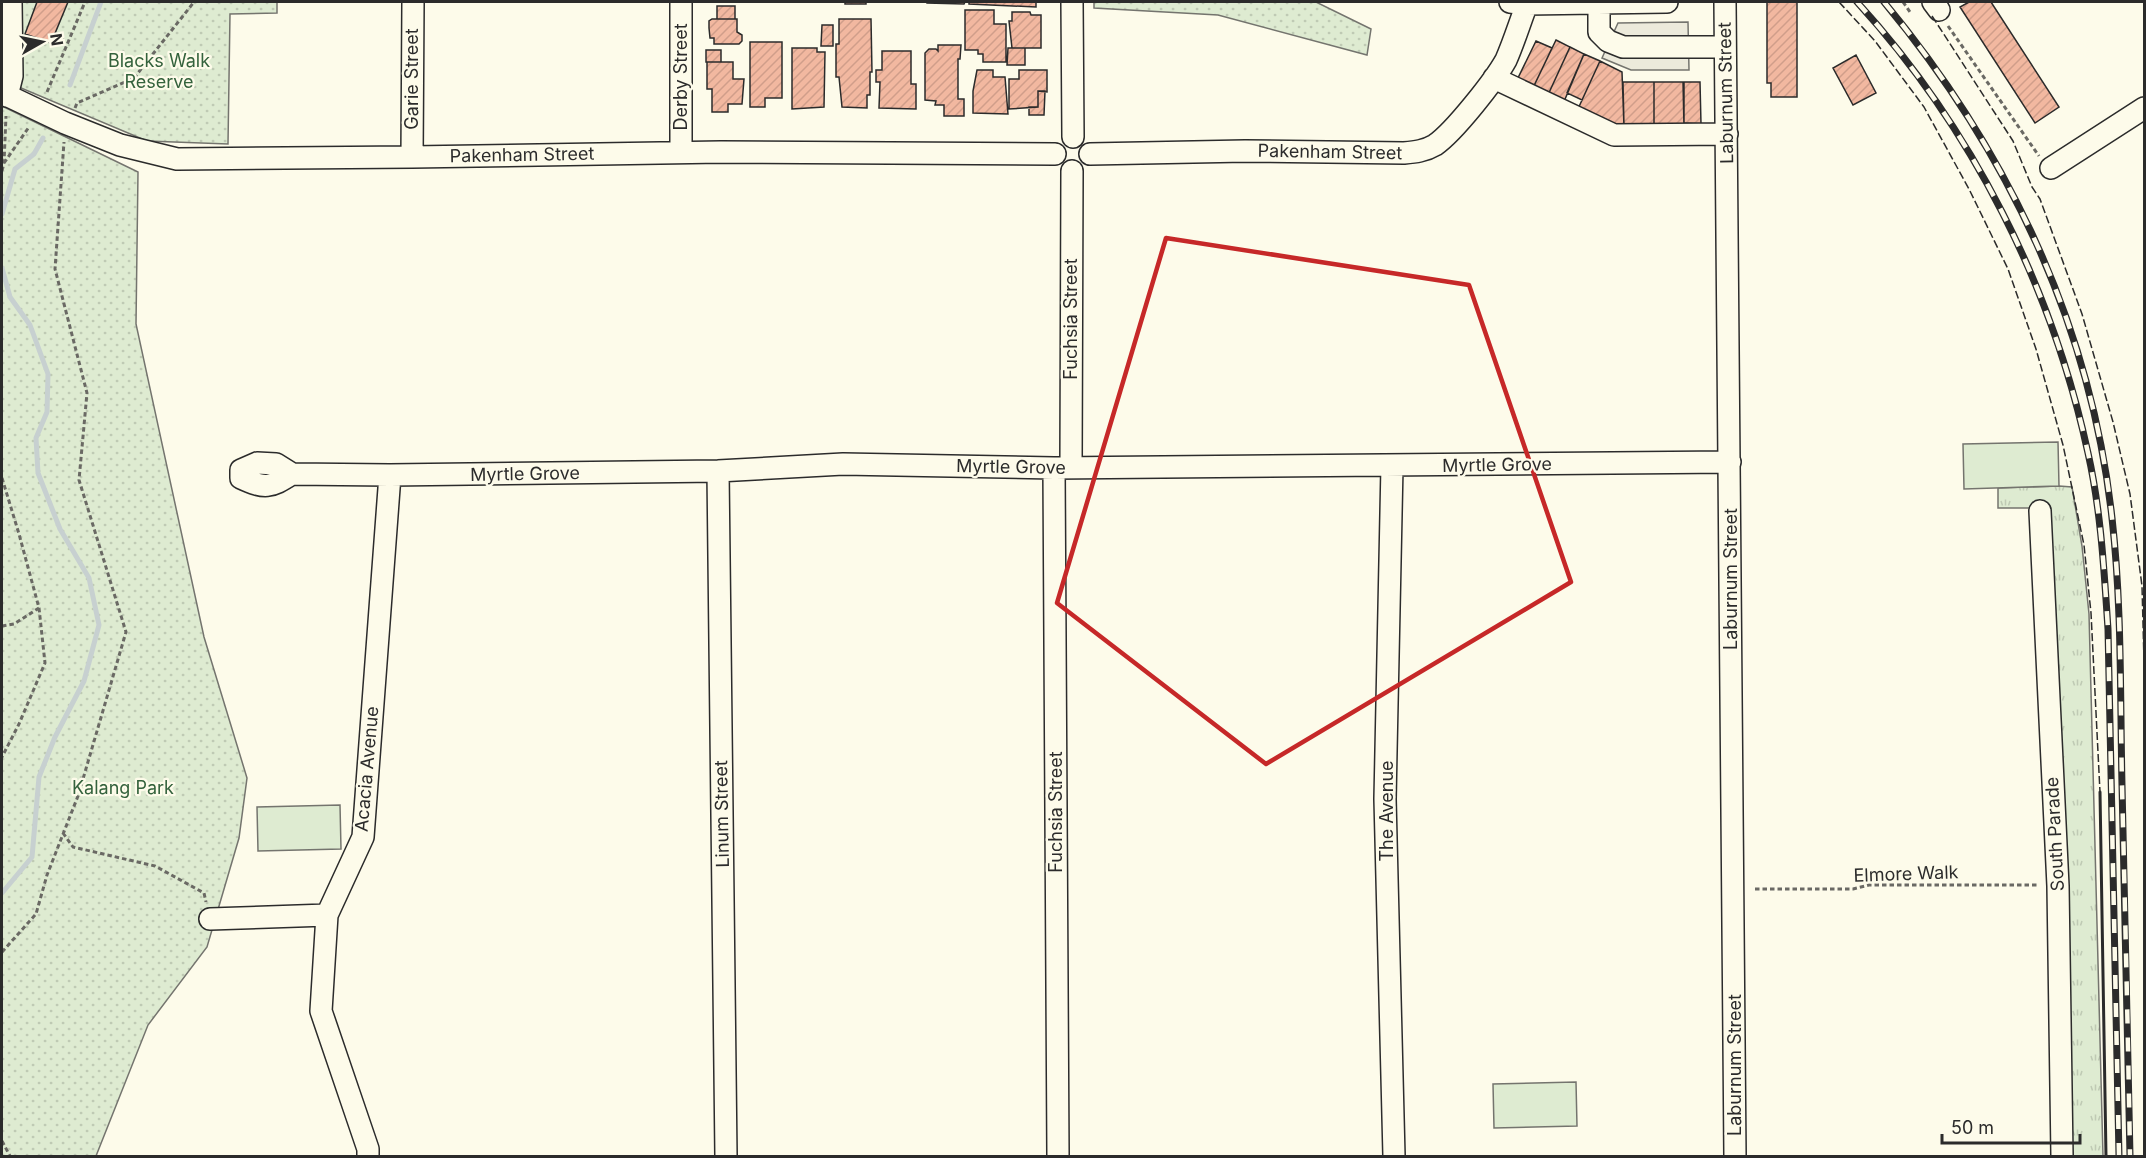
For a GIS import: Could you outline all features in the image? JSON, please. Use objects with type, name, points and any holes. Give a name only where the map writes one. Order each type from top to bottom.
[{"type":"street","points":[[4,95],[12,76],[7,39],[10,2]]},
{"type":"street","name":"Garie Street","points":[[412,157],[413,2]]},
{"type":"street","name":"Derby Street","points":[[681,2],[681,152]]},
{"type":"street","points":[[1072,2],[1073,137]]},
{"type":"street","points":[[1518,3],[1667,2]]},
{"type":"street","name":"Laburnum Street","points":[[1725,2],[1736,1156]]},
{"type":"street","name":"Pakenham Street","points":[[1090,154],[1245,150],[1404,153],[1422,151],[1447,135],[1506,60],[1518,3]]},
{"type":"street","points":[[1599,3],[1599,32],[1608,41],[1623,46],[1725,47]]},
{"type":"street","points":[[1494,78],[1614,135],[1727,134]]},
{"type":"street","name":"Pakenham Street","points":[[4,95],[120,145],[177,159],[681,152],[1055,154]]},
{"type":"street","points":[[2051,168],[2145,108]]},
{"type":"street","points":[[1073,137],[1086,144],[1090,154],[1084,166],[1072,171],[1058,164],[1055,154],[1063,140],[1073,137]]},
{"type":"street","name":"Fuchsia Street","points":[[1058,1156],[1062,468],[1072,171]]},
{"type":"street","name":"Myrtle Grove","points":[[292,474],[390,476],[718,471],[843,464],[1062,468],[1730,462]]},
{"type":"street","name":"The Avenue","points":[[1392,466],[1385,799],[1394,1156]]},
{"type":"street","name":"Linum Street","points":[[718,471],[726,1156]]},
{"type":"street","name":"Acacia Avenue","points":[[368,1156],[368,1149],[321,1011],[327,915],[363,837],[390,476]]},
{"type":"street","name":"South Parade","points":[[2040,511],[2058,886],[2062,1156]]},
{"type":"street","points":[[210,919],[327,915]]},
{"type":"path","points":[[4,163],[39,111],[85,2]]},
{"type":"path","points":[[2,952],[36,914],[47,874],[78,796],[126,632],[79,480],[87,393],[55,269],[65,123],[77,103],[134,78],[194,2]]},
{"type":"path","points":[[1904,2],[1910,12]]},
{"type":"path","points":[[1936,6],[2034,151],[2051,168]]},
{"type":"path","points":[[2,171],[4,95]]},
{"type":"path","points":[[2,478],[20,534],[39,608],[45,663],[2,757]]},
{"type":"path","points":[[2,626],[14,624],[39,608]]},
{"type":"path","points":[[63,832],[73,847],[155,866],[204,893],[210,919]]},
{"type":"path","name":"Elmore Walk","points":[[1755,889],[1853,889],[1869,885],[2058,886]]},
{"type":"path","points":[[2,1141],[10,1156]]},
{"type":"highlighted area","points":[[1166,238],[1469,285],[1571,582],[1266,764],[1057,603]]},
{"type":"green space","name":"Blacks Walk Reserve","points":[[2,2],[277,2],[277,13],[230,14],[228,144],[147,141],[2,80]]},
{"type":"green space","points":[[1094,2],[1316,2],[1371,29],[1367,55],[1218,15],[1094,8]]},
{"type":"green space","name":"Kalang Park","points":[[2,106],[138,172],[136,324],[204,637],[247,778],[239,838],[207,947],[148,1025],[96,1156],[2,1156]]},
{"type":"green space","points":[[2058,442],[2059,486],[1964,489],[1963,444]]},
{"type":"green space","points":[[2072,487],[2082,546],[2089,614],[2103,1156],[2071,1156],[2049,508],[1998,508],[1998,488]]},
{"type":"green space","points":[[340,805],[341,849],[258,851],[257,807]]},
{"type":"green space","points":[[1576,1082],[1577,1126],[1494,1128],[1493,1084]]},
{"type":"shaded area","points":[[1688,22],[1689,70],[1631,70],[1602,58],[1618,23]]},
{"type":"building","points":[[37,2],[68,2],[51,43],[25,34]]},
{"type":"building","points":[[845,2],[866,2],[866,4],[845,4]]},
{"type":"building","points":[[927,2],[965,2],[964,4]]},
{"type":"building","points":[[969,2],[1036,2],[1036,7],[969,4]]},
{"type":"building","points":[[1767,2],[1797,2],[1797,97],[1771,97],[1771,83],[1767,83]]},
{"type":"building","points":[[1969,2],[1991,2],[2059,107],[2035,123],[1960,7]]},
{"type":"building","points":[[717,6],[735,6],[735,19],[717,19]]},
{"type":"building","points":[[965,10],[994,10],[994,24],[1006,24],[1006,62],[983,62],[983,54],[978,54],[978,50],[965,50]]},
{"type":"building","points":[[1012,12],[1030,12],[1031,15],[1041,15],[1041,48],[1012,48],[1009,21],[1012,21]]},
{"type":"building","points":[[737,19],[737,32],[742,35],[742,41],[739,44],[714,44],[714,38],[710,38],[709,28],[709,21]]},
{"type":"building","points":[[839,19],[871,19],[872,72],[870,72],[870,95],[867,95],[867,108],[842,107],[839,77],[836,77]]},
{"type":"building","points":[[822,25],[833,25],[833,46],[821,46]]},
{"type":"building","points":[[1556,40],[1570,47],[1547,97],[1532,90]]},
{"type":"building","points":[[1536,41],[1552,48],[1532,90],[1516,82]]},
{"type":"building","points":[[750,42],[782,42],[782,98],[765,98],[765,107],[750,107]]},
{"type":"building","points":[[938,45],[961,45],[960,59],[958,59],[958,99],[964,99],[964,116],[944,116],[944,105],[935,105],[936,101],[925,100],[925,53],[929,49],[938,51]]},
{"type":"building","points":[[1570,47],[1584,54],[1563,104],[1547,97]]},
{"type":"building","points":[[792,48],[817,48],[817,52],[825,52],[824,107],[792,109]]},
{"type":"building","points":[[1008,48],[1025,48],[1025,65],[1007,65]]},
{"type":"building","points":[[706,50],[721,50],[721,62],[706,62]]},
{"type":"building","points":[[882,51],[911,51],[911,84],[916,84],[916,109],[879,108],[880,82],[876,82],[876,70],[882,70]]},
{"type":"building","points":[[1584,54],[1600,61],[1582,100],[1567,93]]},
{"type":"building","points":[[1856,55],[1876,93],[1853,105],[1833,68]]},
{"type":"building","points":[[1600,61],[1622,72],[1624,127],[1577,111]]},
{"type":"building","points":[[707,62],[733,62],[733,79],[744,79],[742,104],[728,104],[728,112],[712,112],[712,89],[707,89]]},
{"type":"building","points":[[977,70],[993,70],[993,77],[1005,77],[1008,114],[973,113],[973,91]]},
{"type":"building","points":[[1019,70],[1047,70],[1047,92],[1038,91],[1038,107],[1009,109],[1009,79],[1019,79]]},
{"type":"building","points":[[1623,82],[1654,82],[1654,127],[1624,127]]},
{"type":"building","points":[[1654,82],[1683,82],[1684,128],[1654,127]]},
{"type":"building","points":[[1684,82],[1700,82],[1701,124],[1684,123]]},
{"type":"building","points":[[1038,91],[1045,91],[1044,115],[1029,115],[1029,107],[1038,107]]},
{"type":"waterway","points":[[70,85],[101,2]]},
{"type":"waterway","points":[[2,214],[15,169],[34,154],[43,138]]},
{"type":"waterway","points":[[2,268],[10,297],[30,325],[48,374],[47,412],[36,438],[38,473],[60,529],[89,578],[99,625],[84,681],[55,737],[39,777],[32,857],[2,893]]},
{"type":"railway","points":[[1857,2],[1937,102],[1971,156],[2002,212],[2053,330],[2088,453],[2099,519],[2108,629],[2119,1156]]},
{"type":"railway","points":[[1884,2],[1928,59],[1969,118],[2005,179],[2036,243],[2063,309],[2085,377],[2101,446],[2112,518],[2119,618],[2130,1156]]},
{"type":"fence","points":[[1839,2],[1875,41],[1924,107],[1969,189],[2008,269],[2036,349],[2063,445],[2084,545],[2091,613],[2100,792]]},
{"type":"fence","points":[[1932,16],[2013,141],[2032,187],[2040,199],[2082,314],[2113,422],[2130,494],[2142,586],[2144,661]]},
{"type":"wall","points":[[2100,792],[2106,1156]]}]
